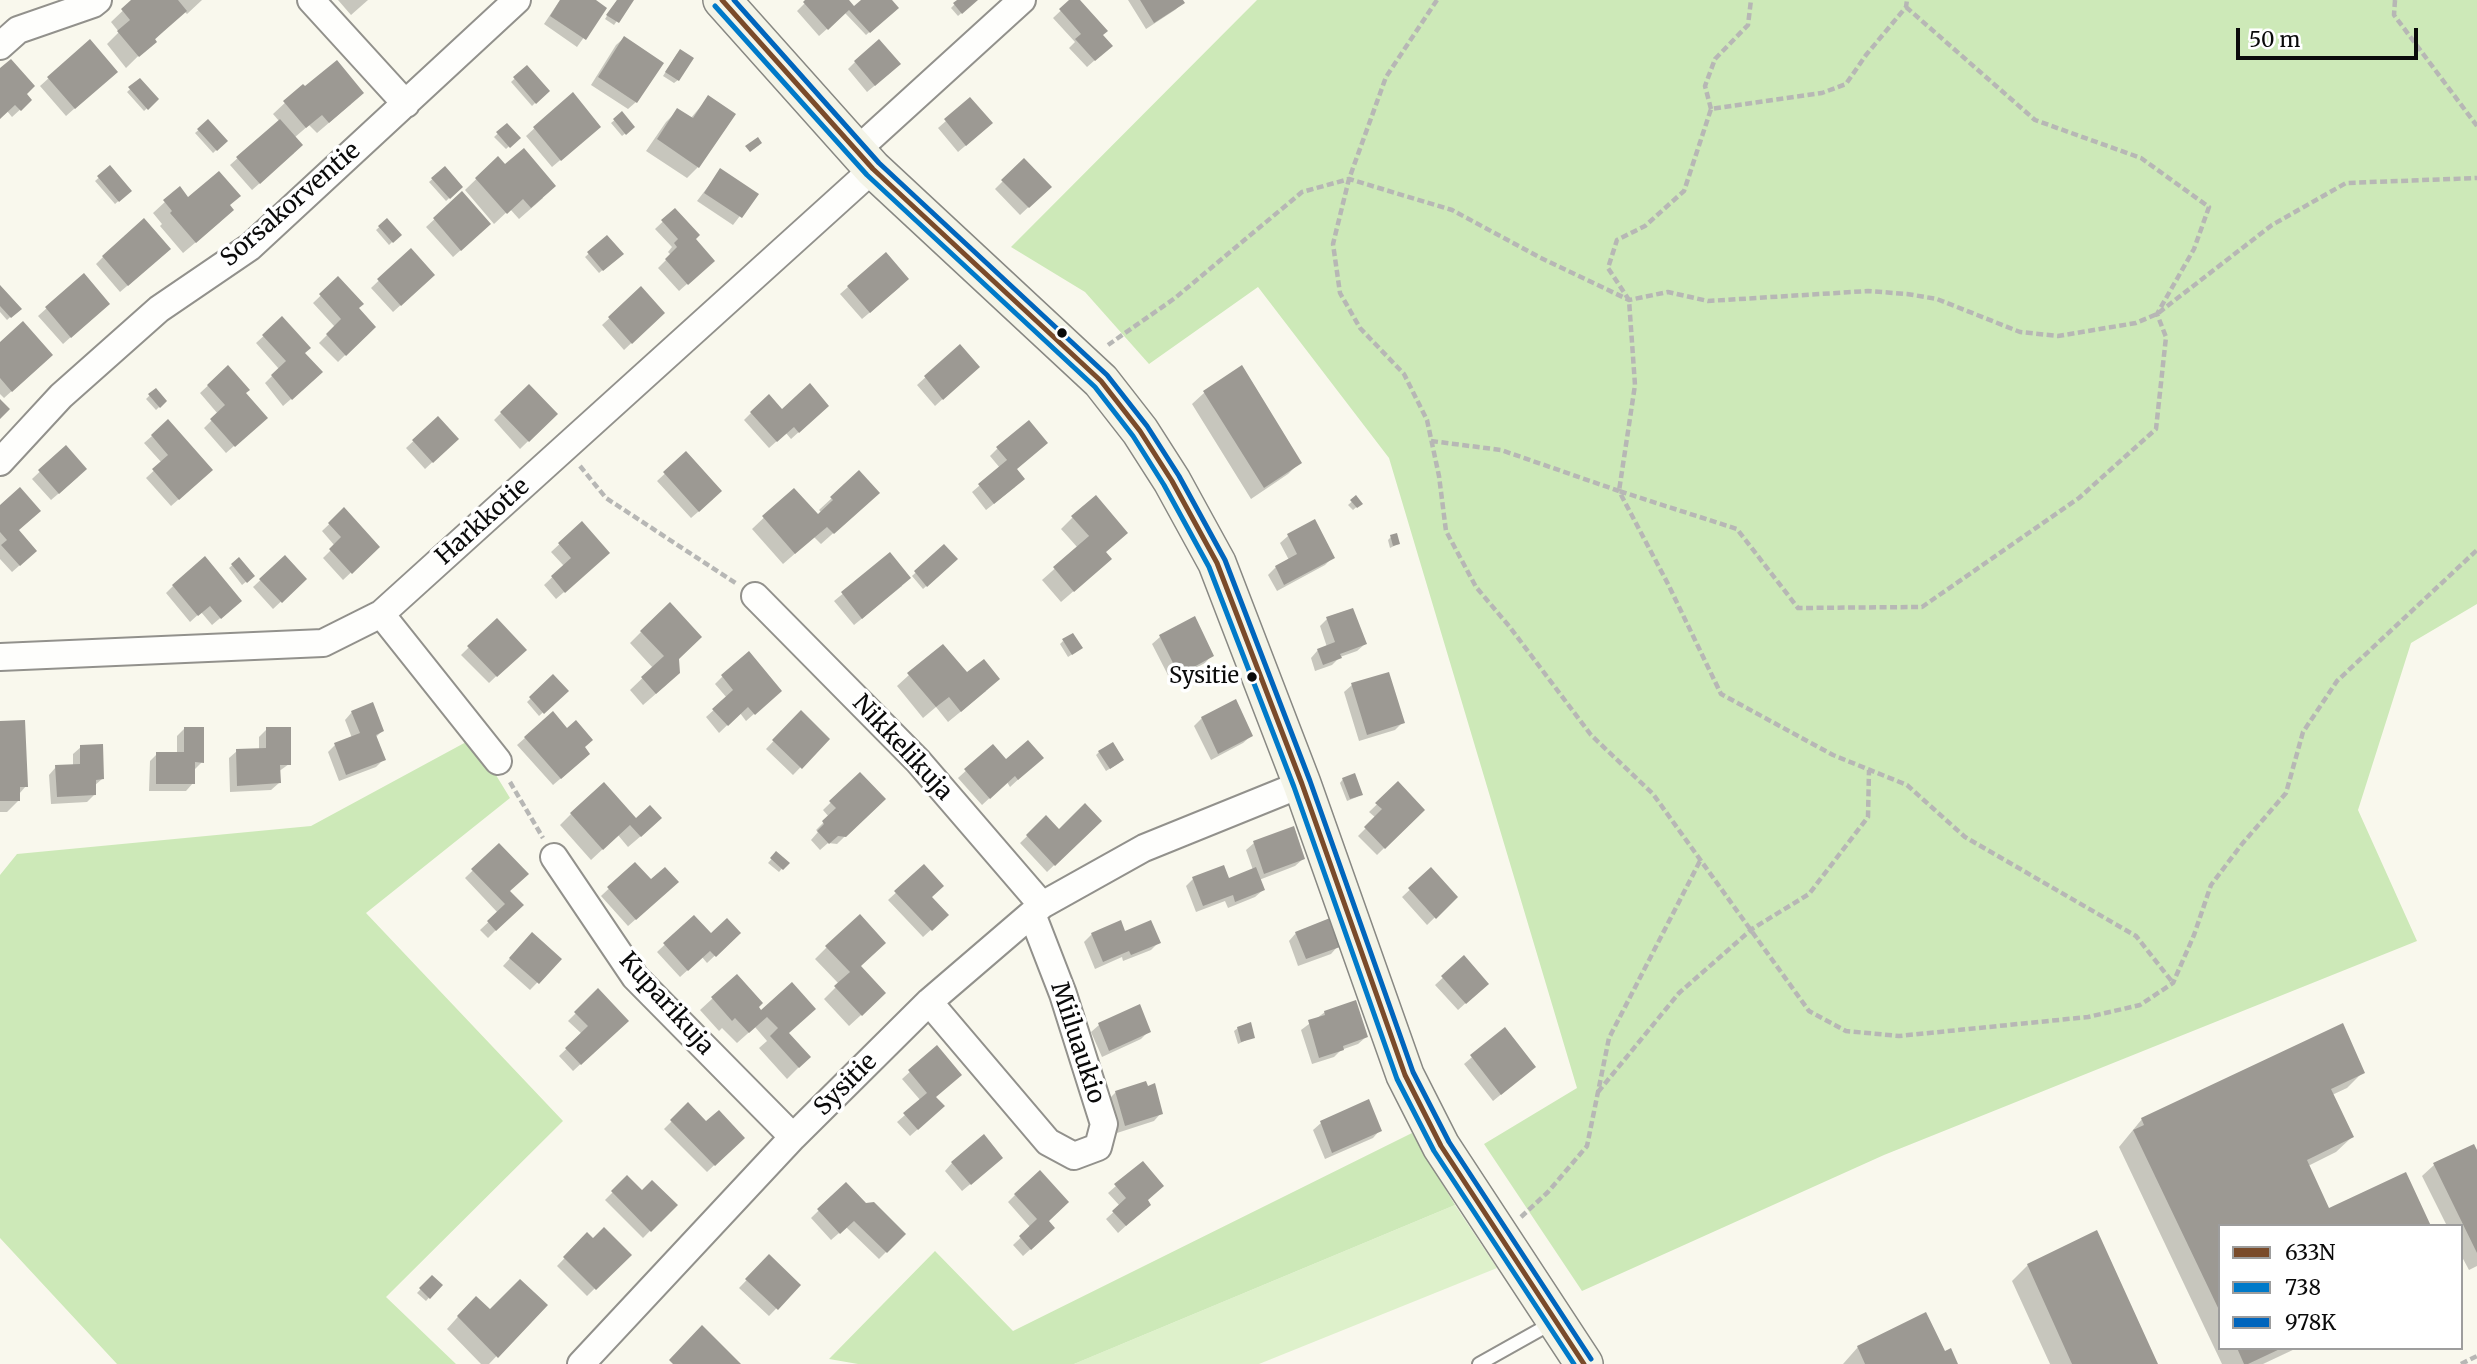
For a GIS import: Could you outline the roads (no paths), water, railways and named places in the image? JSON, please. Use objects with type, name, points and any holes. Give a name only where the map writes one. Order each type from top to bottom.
[{"type":"street","points":[[0,46],[18,30],[98,0]]},
{"type":"street","points":[[311,0],[406,104]]},
{"type":"street","name":"Sorsakorventie","points":[[0,462],[61,396],[159,309],[250,247],[517,0]]},
{"type":"street","points":[[722,0],[864,160],[1101,381],[1140,431],[1172,481],[1217,563],[1302,784],[1405,1075],[1441,1146],[1584,1364]]},
{"type":"street","name":"Harkkotie","points":[[0,657],[323,643],[382,614],[565,448],[864,160],[1022,0]]},
{"type":"street","name":"Nikkelikuja","points":[[755,596],[918,761],[1037,910]]},
{"type":"street","points":[[382,614],[499,761]]},
{"type":"street","name":"Sysitie","points":[[580,1364],[793,1137],[929,1002],[1037,910],[1144,849],[1302,784]]},
{"type":"street","name":"Kuparikuja","points":[[554,857],[635,977],[793,1137]]},
{"type":"street","name":"Miiluaukio","points":[[929,1002],[1048,1142],[1074,1156],[1098,1147],[1104,1124],[1037,910]]},
{"type":"lane","points":[[1479,1364],[1556,1321]]},
{"type":"place","name":"Sysitie","points":[[1252,677]]}]
